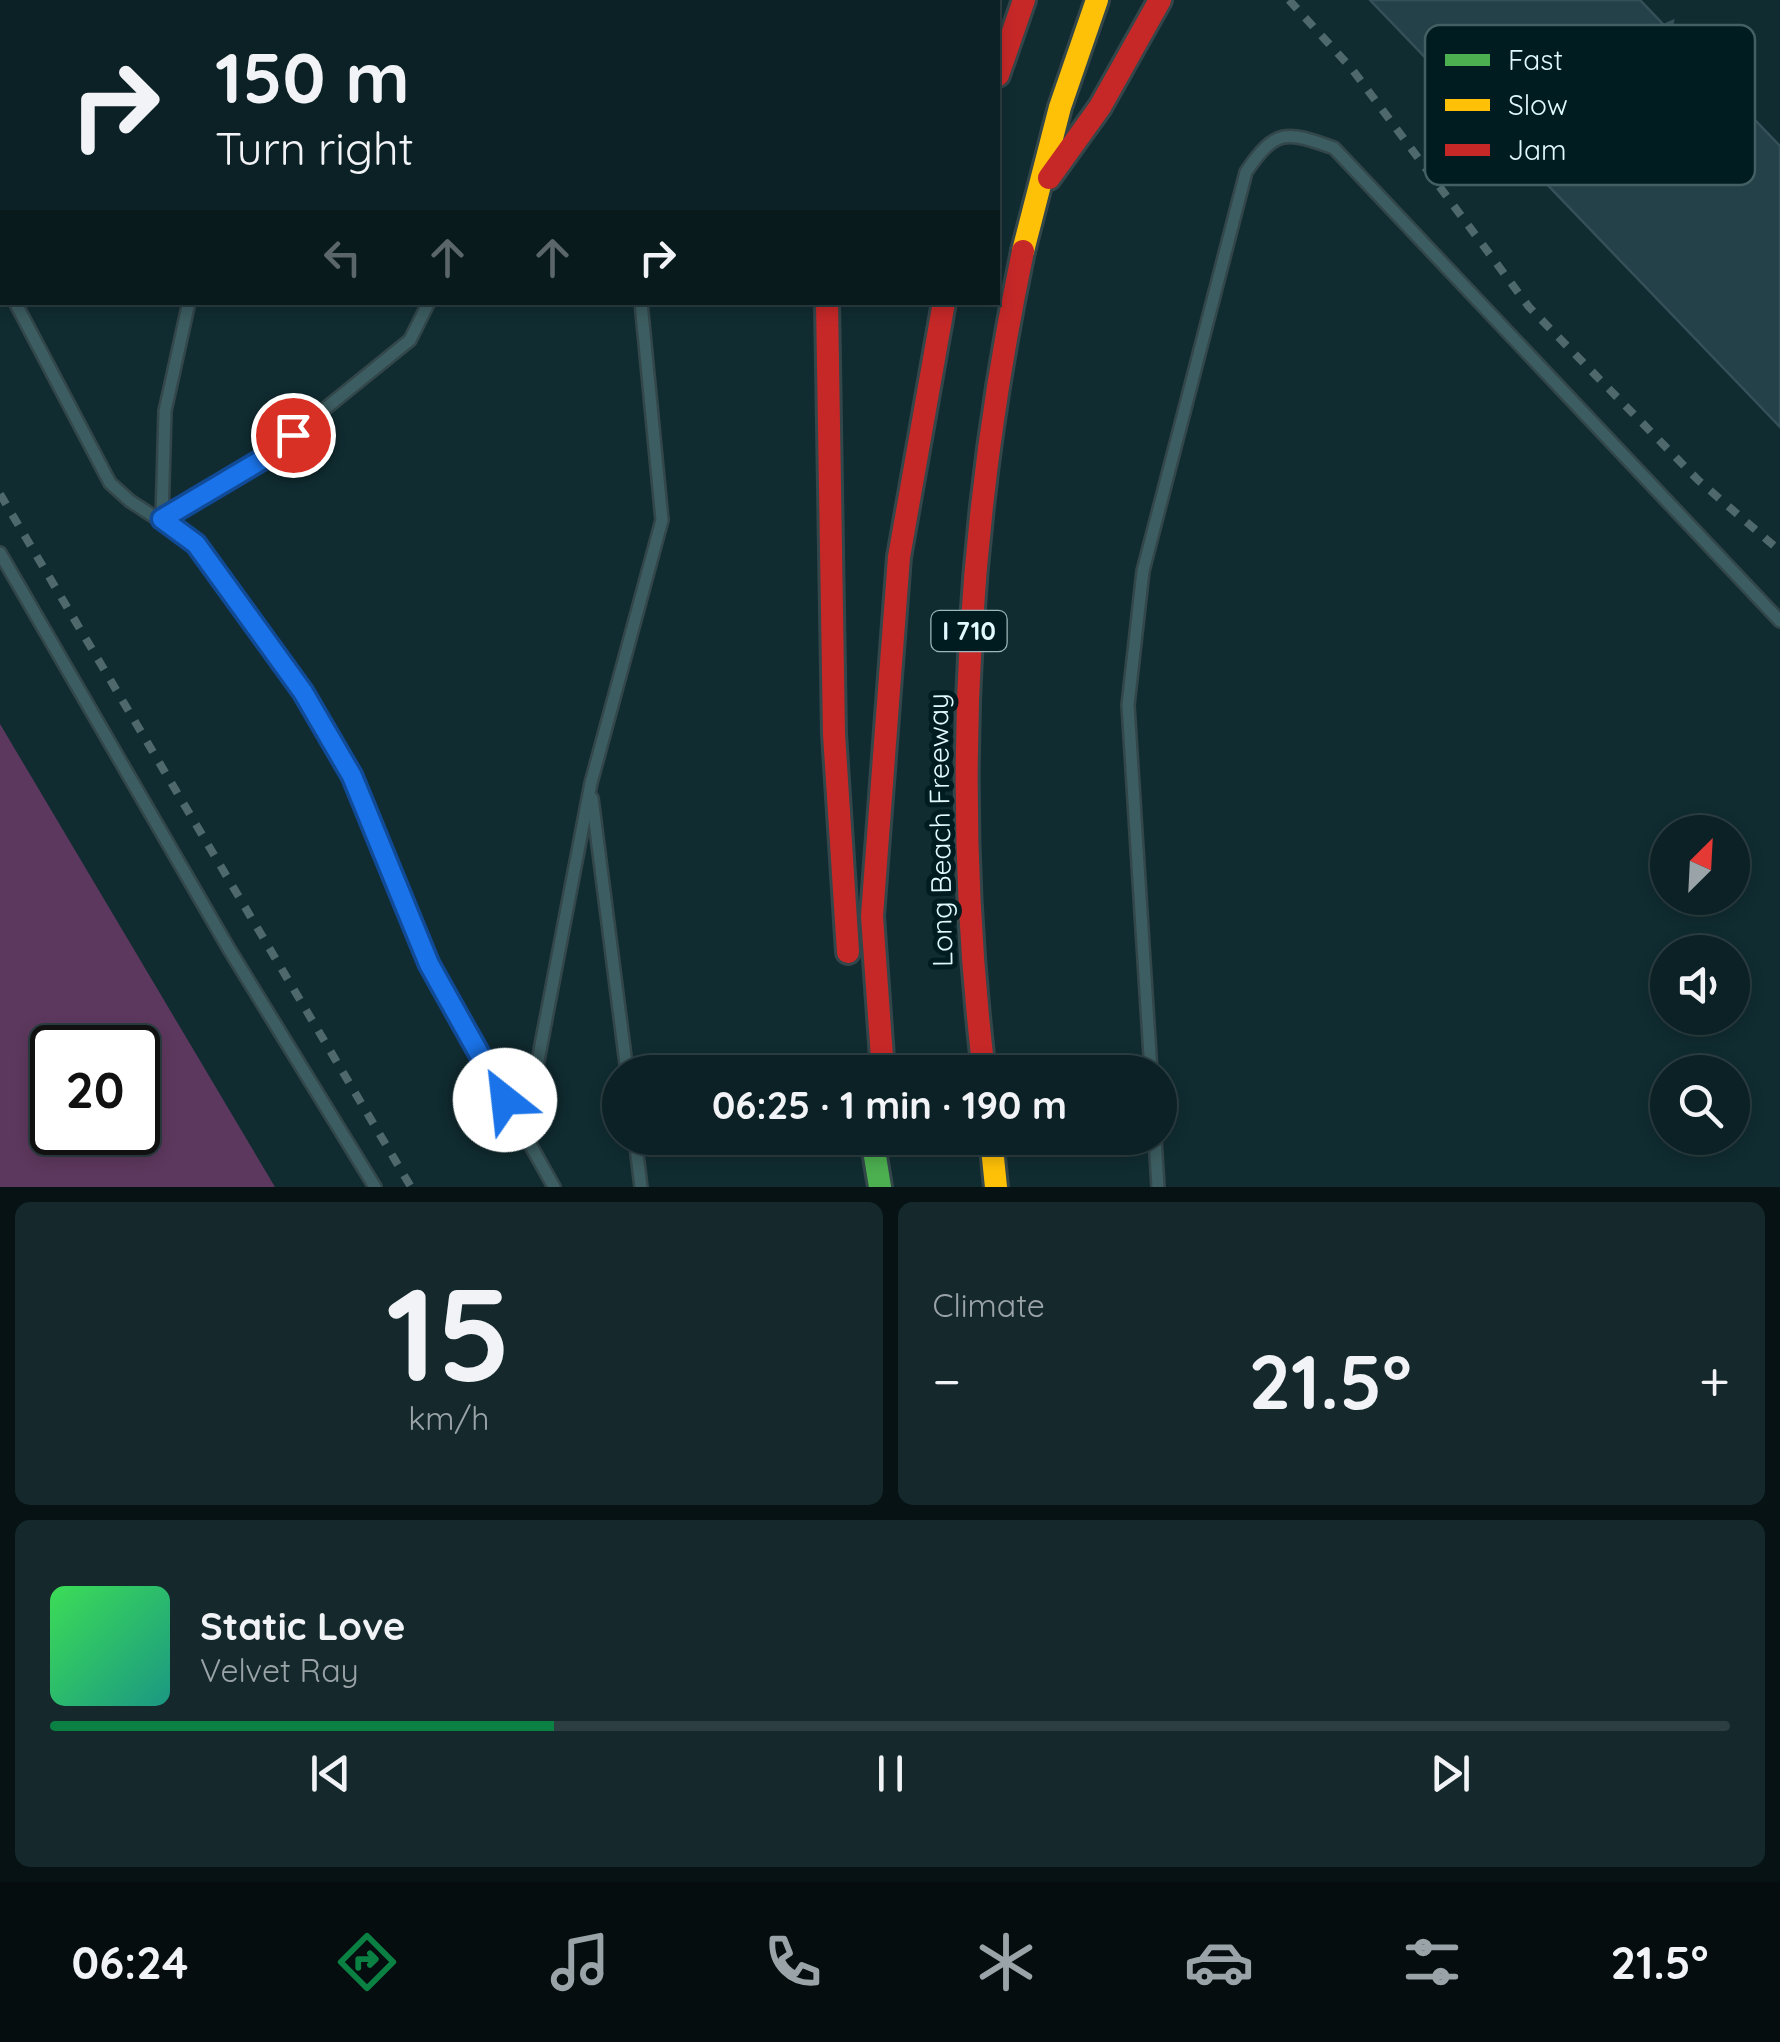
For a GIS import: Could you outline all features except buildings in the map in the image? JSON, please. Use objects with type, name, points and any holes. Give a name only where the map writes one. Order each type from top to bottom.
[{"type":"highway","points":[[1000,68],[1024,0]]},
{"type":"highway","name":"Long Beach Freeway","points":[[982,1055],[967,917],[966,654],[999,387],[1037,195],[1056,115],[1097,0]]},
{"type":"highway","points":[[1037,195],[1100,107],[1160,0]]},
{"type":"highway","points":[[827,305],[834,734],[849,969]]},
{"type":"highway","name":"Long Beach Freeway","points":[[882,1055],[872,916],[897,576],[918,426],[943,305]]},
{"type":"highway","points":[[856,1040],[859,1055]]},
{"type":"highway","points":[[875,1155],[880,1187]]},
{"type":"highway","points":[[889,1155],[891,1187]]},
{"type":"highway","points":[[993,1155],[996,1187]]},
{"type":"lane","points":[[1150,1055],[1128,705],[1143,571],[1246,172],[1266,142],[1292,134],[1334,148],[1780,622]]},
{"type":"lane","points":[[16,305],[110,483],[130,501],[196,544],[303,692],[352,776],[429,964],[554,1187]]},
{"type":"lane","points":[[162,519],[165,411],[188,305]]},
{"type":"lane","points":[[162,519],[263,459],[293,435],[410,340],[428,305]]},
{"type":"lane","points":[[524,1134],[590,783],[662,520],[641,305]]},
{"type":"lane","points":[[0,554],[229,950],[375,1187]]},
{"type":"lane","points":[[590,783],[625,1055]]},
{"type":"lane","points":[[637,1155],[641,1187]]},
{"type":"lane","points":[[1155,1155],[1158,1187]]},
{"type":"shaded area","points":[[0,724],[275,1187],[0,1187]]},
{"type":"railway","points":[[1289,0],[1352,69],[1425,167]]},
{"type":"railway","points":[[1438,185],[1529,307],[1698,480],[1780,551]]},
{"type":"railway","points":[[0,494],[411,1187]]},
{"type":"traffic: fast","points":[[875,1155],[880,1187]]},
{"type":"traffic: slow","points":[[1023,251],[1060,107],[1097,0]]},
{"type":"traffic: slow","points":[[993,1155],[996,1187]]},
{"type":"traffic: jam","points":[[1000,69],[1024,0]]},
{"type":"traffic: jam","points":[[1049,178],[1100,107],[1160,0]]},
{"type":"traffic: jam","points":[[982,1055],[968,866],[970,660],[988,455],[1023,251]]},
{"type":"traffic: jam","points":[[827,305],[834,734],[848,952]]},
{"type":"traffic: jam","points":[[882,1055],[872,916],[899,557],[943,305]]},
{"type":"route","points":[[293,435],[263,459],[162,519],[196,544],[241,600],[303,692],[352,776],[429,964],[505,1100]]}]
